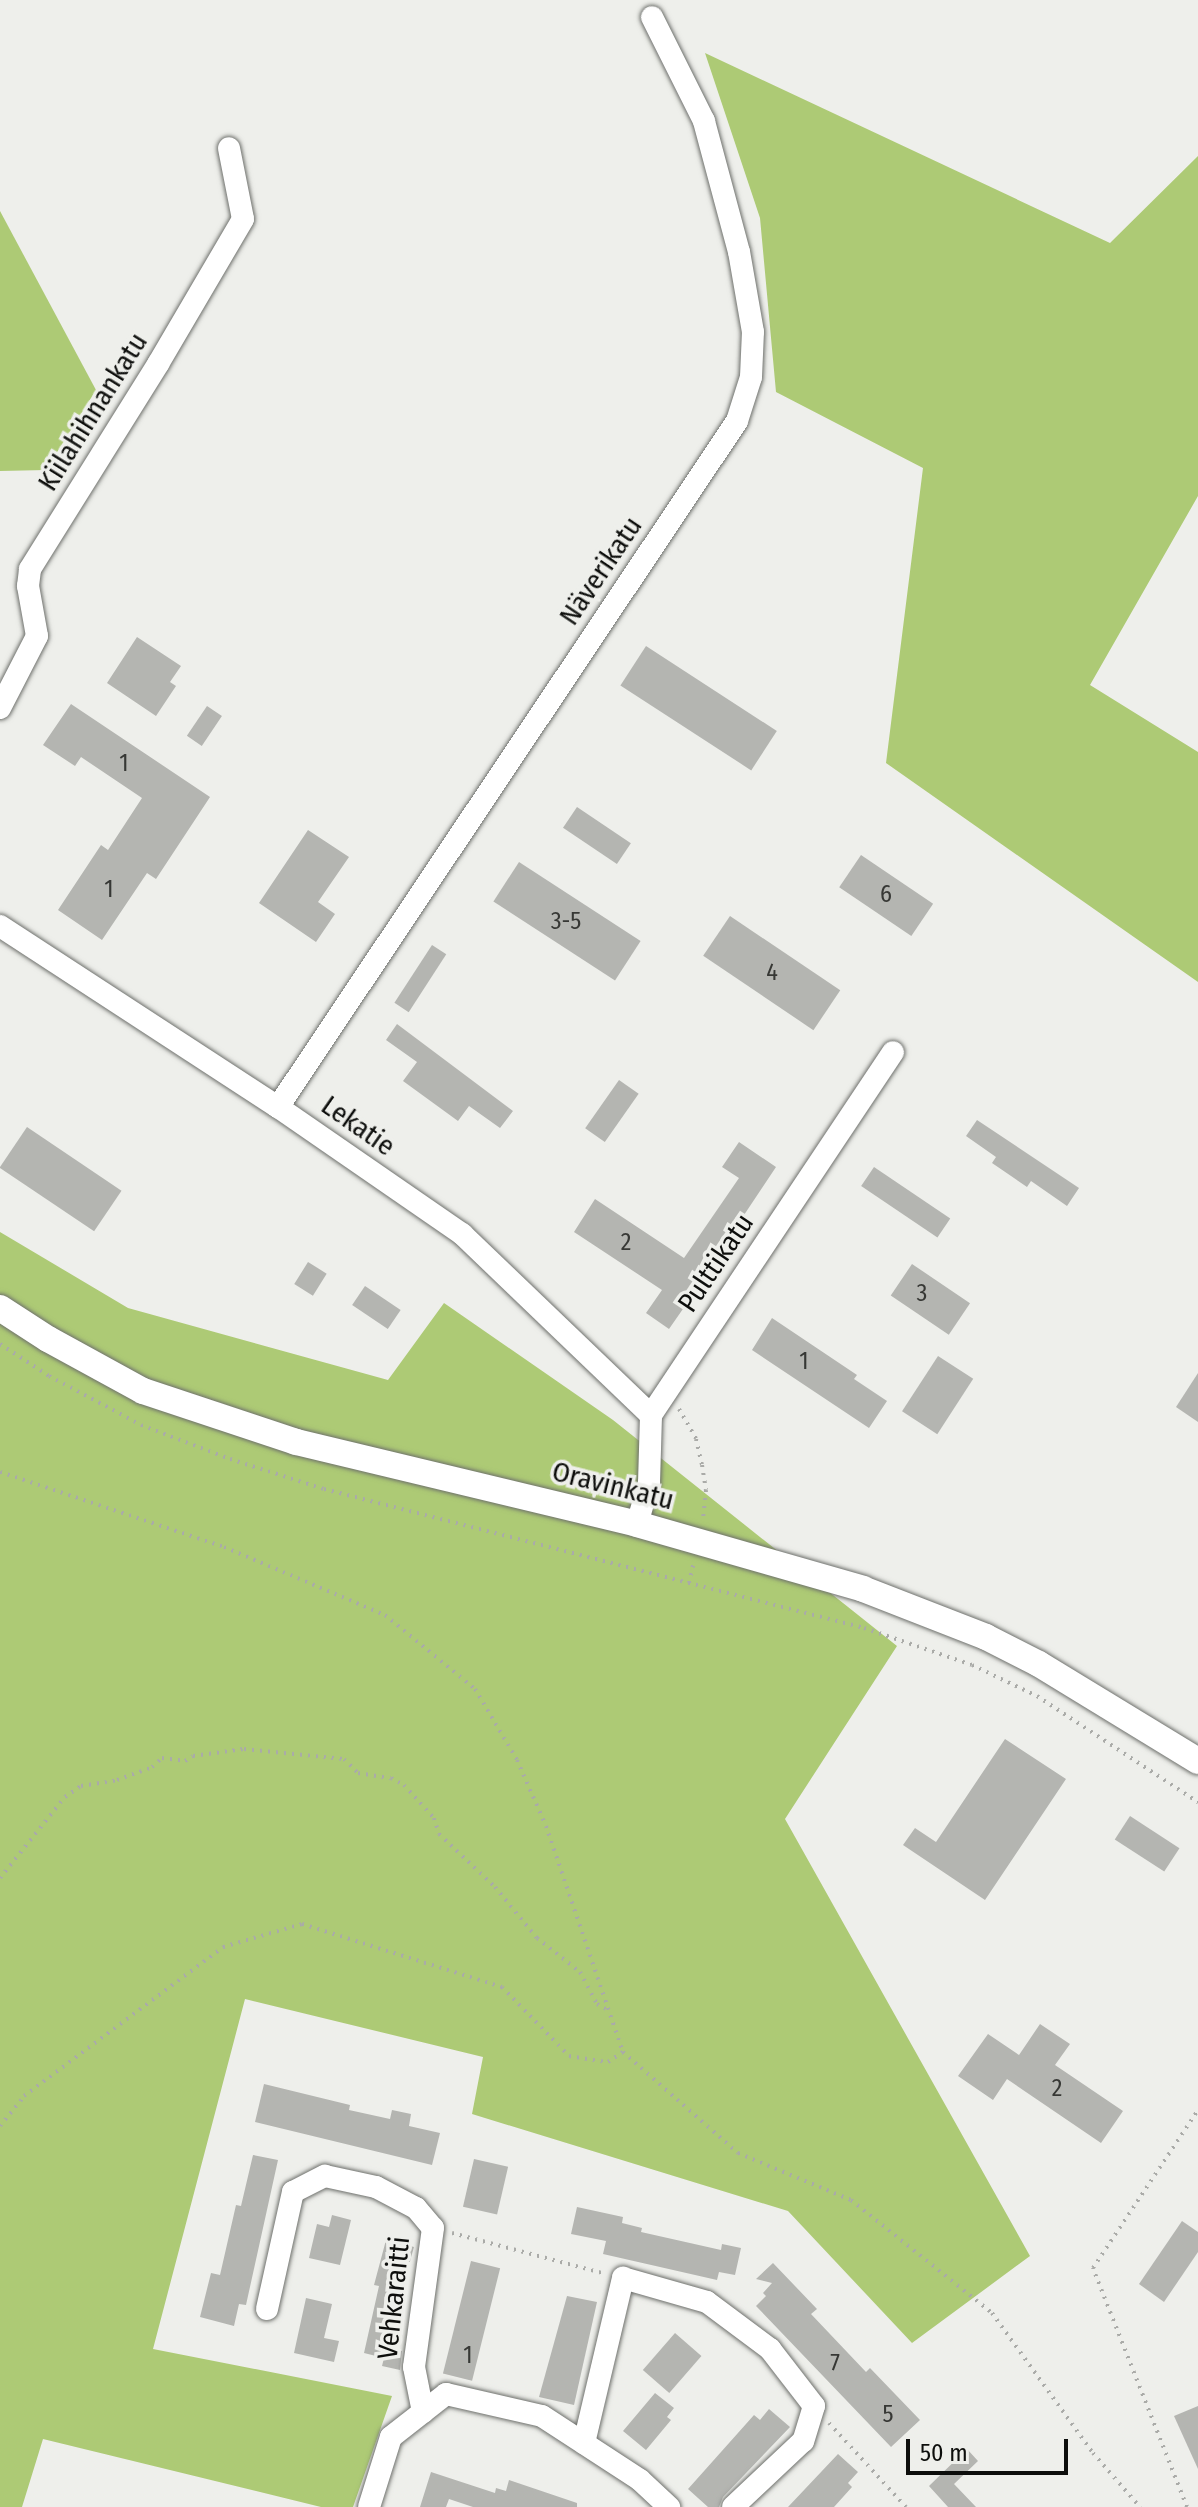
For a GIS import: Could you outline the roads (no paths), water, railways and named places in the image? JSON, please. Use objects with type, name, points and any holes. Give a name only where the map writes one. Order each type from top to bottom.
[{"type":"street","name":"Näverikatu","points":[[278,1107],[737,421],[751,377],[753,332],[739,252],[704,121],[652,17]]},
{"type":"street","name":"Kiilahihnankatu","points":[[0,708],[37,636],[28,586],[30,569],[158,364],[243,219],[229,148]]},
{"type":"street","name":"Lekatie","points":[[0,926],[278,1107],[462,1234],[651,1415]]},
{"type":"street","name":"Pulttikatu","points":[[651,1415],[893,1052]]},
{"type":"street","name":"Oravinkatu","points":[[0,1308],[48,1339],[143,1391],[296,1442],[637,1524],[863,1589],[986,1637],[1064,1679],[1198,1761]]},
{"type":"street","points":[[637,1524],[649,1483],[651,1415]]},
{"type":"street","name":"Vehkaraitti","points":[[267,2309],[293,2192],[325,2176],[376,2187],[416,2208],[433,2228],[414,2367],[423,2412]]},
{"type":"street","points":[[584,2443],[623,2278],[707,2302],[770,2349],[814,2406],[803,2441],[733,2507]]},
{"type":"street","points":[[369,2507],[391,2437],[446,2394],[542,2416],[640,2480],[669,2507]]}]
